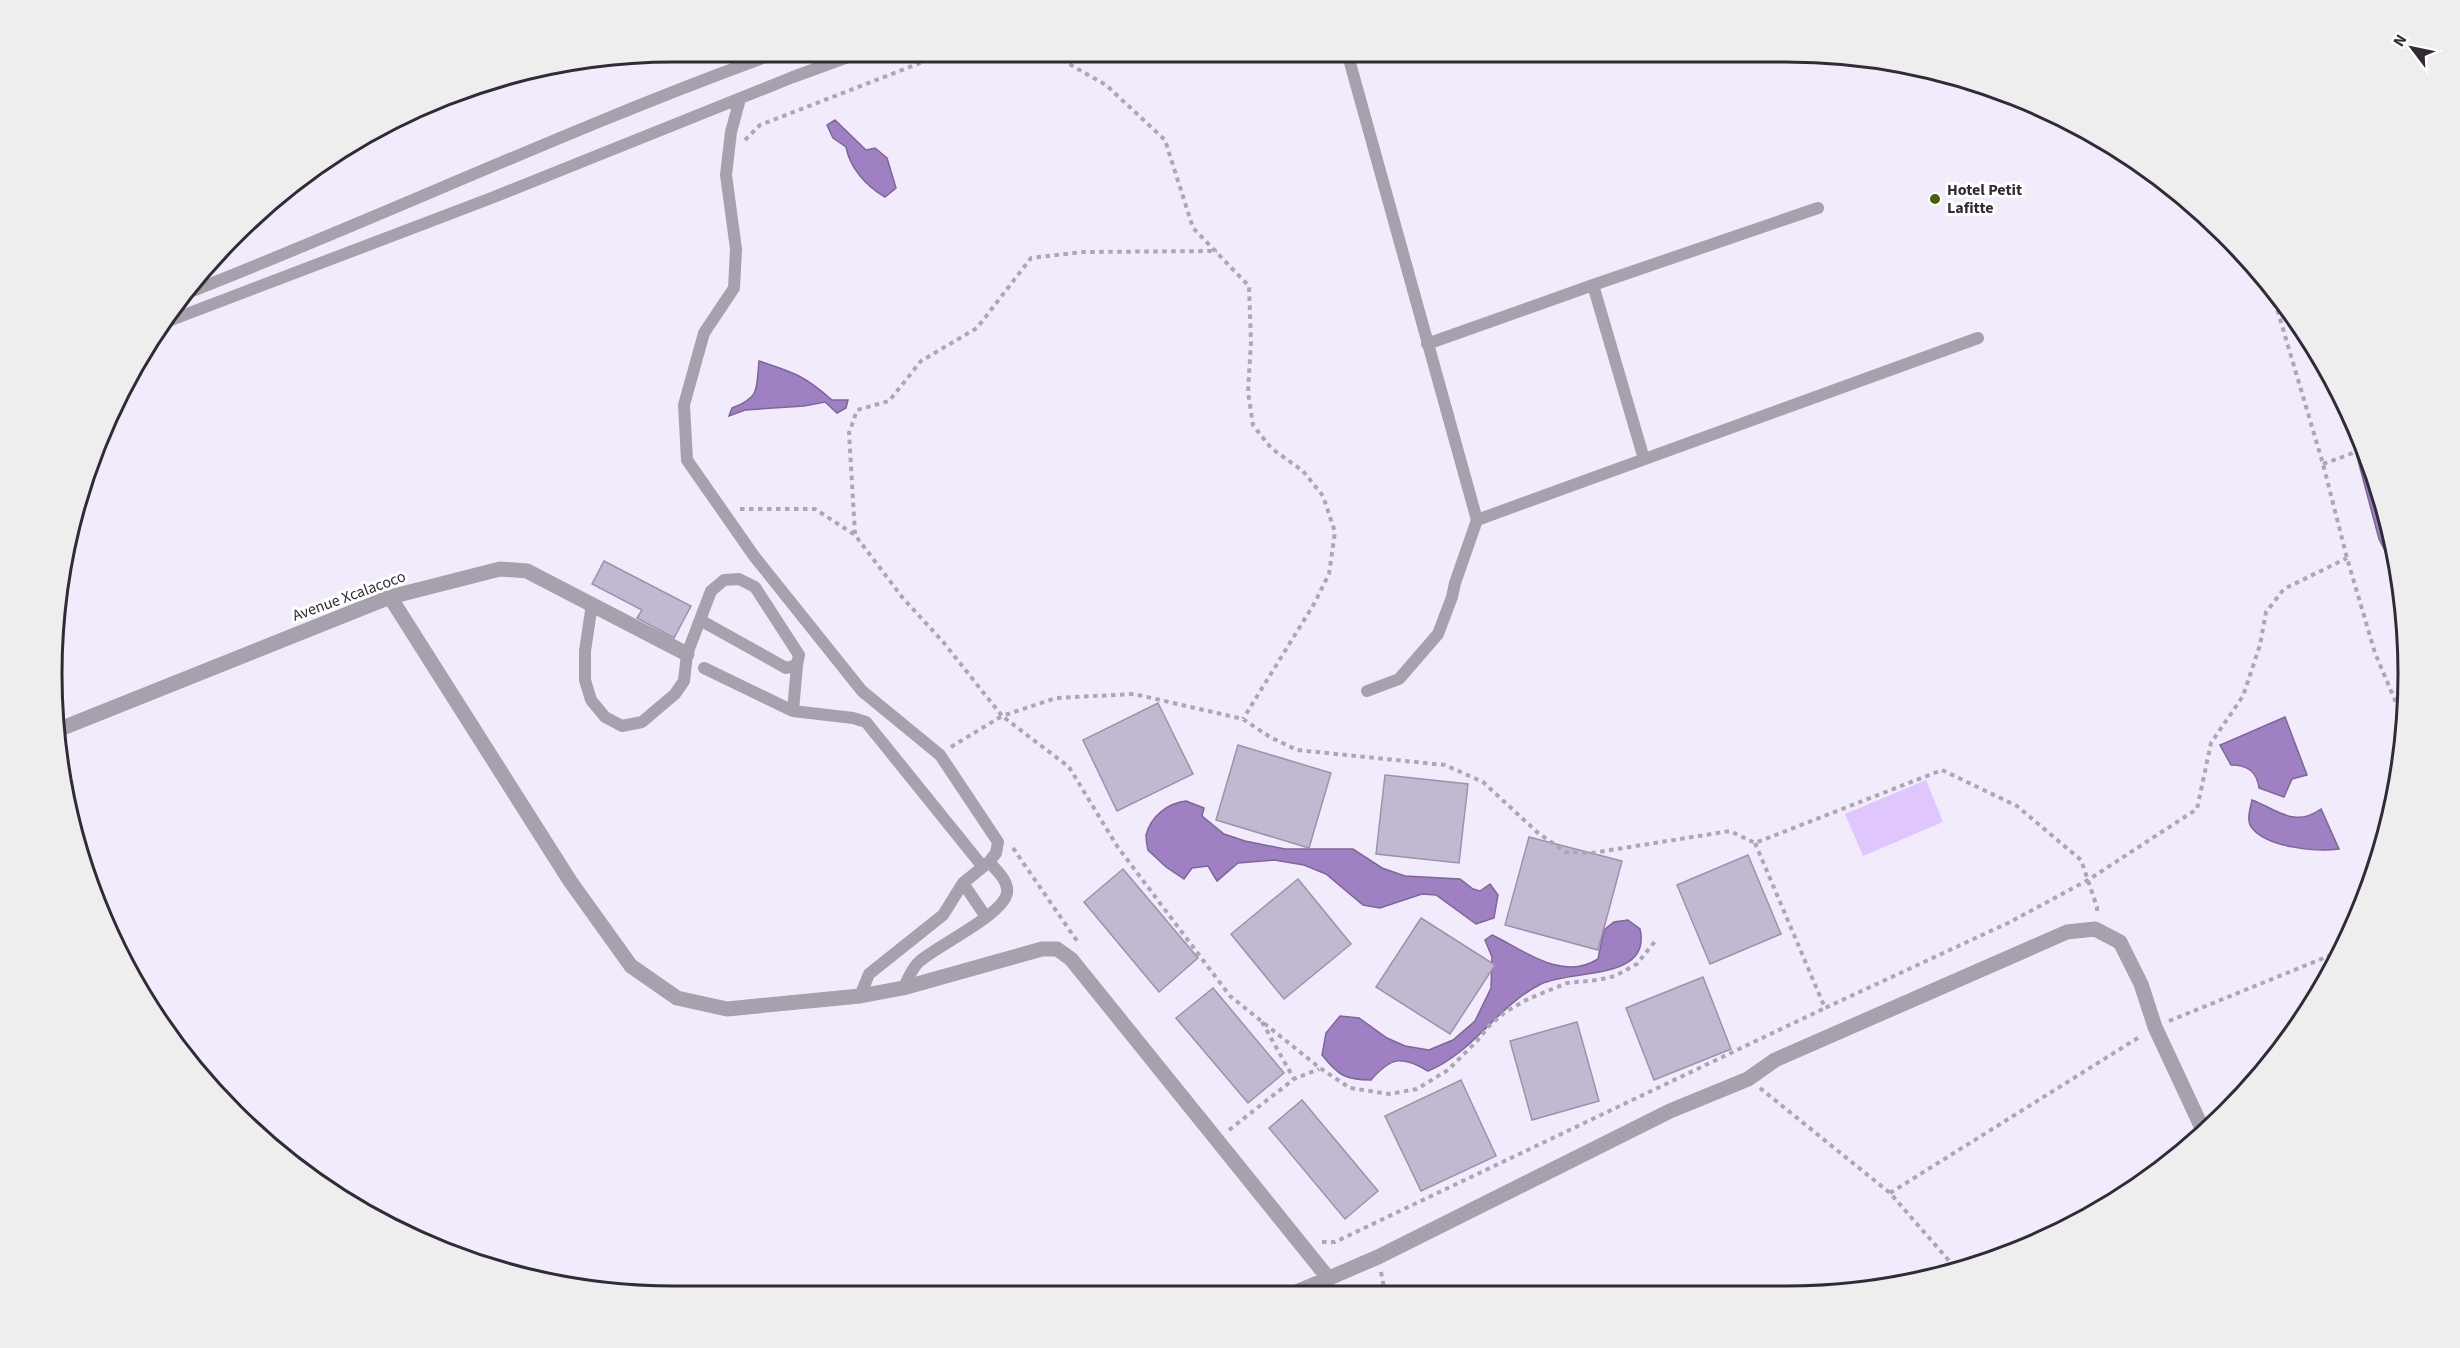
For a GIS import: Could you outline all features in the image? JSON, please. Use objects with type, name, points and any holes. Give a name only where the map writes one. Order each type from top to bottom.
[{"type":"street","name":"Avenue Xcalacoco","points":[[64,727],[390,597],[500,569],[527,571],[687,654]]},
{"type":"street","points":[[390,597],[570,881],[631,966],[677,998],[727,1009],[860,996],[903,988],[1042,949],[1057,949],[1071,959],[1329,1279]]},
{"type":"street","points":[[1312,1286],[1567,1164],[1670,1111],[1748,1078],[1775,1060],[2067,932],[2095,929],[2120,942],[2141,984],[2155,1027],[2201,1125]]},
{"type":"lane","points":[[198,289],[281,256],[678,88],[754,61]]},
{"type":"lane","points":[[176,318],[483,201],[838,61]]},
{"type":"lane","points":[[1349,61],[1477,520],[1438,634],[1399,679],[1368,691]]},
{"type":"lane","points":[[740,99],[731,132],[726,174],[735,249],[735,288],[704,333],[684,405],[687,460],[754,555],[862,691],[940,754],[998,842],[996,853],[963,883],[943,915],[869,974],[860,996]]},
{"type":"lane","points":[[1427,344],[1818,208]]},
{"type":"lane","points":[[1593,285],[1644,459]]},
{"type":"lane","points":[[1477,520],[1978,338]]},
{"type":"lane","points":[[592,604],[585,651],[585,680],[591,700],[605,717],[622,726],[642,722],[675,694],[684,681],[687,654],[711,591],[724,580],[739,579],[755,587],[800,655],[793,711]]},
{"type":"lane","points":[[700,620],[786,668],[797,665]]},
{"type":"lane","points":[[704,668],[793,711],[853,718],[866,722],[986,864],[1004,879],[1007,891],[1004,902],[986,917],[917,963],[903,988]]},
{"type":"lane","points":[[963,883],[986,917]]},
{"type":"path","points":[[741,150],[744,141],[760,124],[925,61]]},
{"type":"path","points":[[1064,61],[1106,85],[1165,140],[1193,228],[1249,286],[1251,342],[1248,392],[1253,425],[1271,448],[1303,471],[1323,496],[1335,532],[1329,574],[1314,604],[1243,719]]},
{"type":"path","points":[[855,535],[849,433],[857,410],[889,401],[921,361],[977,327],[1031,258],[1083,252],[1217,251]]},
{"type":"path","points":[[2274,304],[2323,464],[2375,653],[2397,706]]},
{"type":"path","points":[[2323,464],[2356,452]]},
{"type":"path","points":[[729,509],[815,508],[855,535],[902,597],[944,643],[1002,716],[1069,767],[1117,846],[1230,996],[1320,1068],[1350,1088],[1389,1094],[1418,1089],[1448,1070],[1504,1013],[1528,999],[1567,983],[1615,976],[1637,964],[1656,939]]},
{"type":"path","points":[[1314,1235],[1322,1242],[1335,1242],[2010,922],[2088,880],[2198,809],[2211,743],[2243,696],[2260,645],[2266,612],[2284,589],[2347,558]]},
{"type":"path","points":[[945,750],[1002,716],[1056,698],[1134,694],[1243,719],[1270,737],[1297,750],[1445,765],[1483,782],[1537,832],[1566,852],[1592,853],[1730,831],[1755,843],[1826,1008]]},
{"type":"path","points":[[1755,843],[1942,770],[2017,806],[2081,860],[2097,907],[2095,929]]},
{"type":"path","points":[[1012,847],[1078,943]]},
{"type":"path","points":[[1890,1193],[2155,1027],[2329,956]]},
{"type":"path","points":[[1262,1021],[1294,1079]]},
{"type":"path","points":[[1229,1131],[1294,1079],[1320,1068]]},
{"type":"path","points":[[1748,1078],[1890,1193],[1952,1264]]},
{"type":"path","points":[[1221,1122],[1236,1140]]},
{"type":"shaded area","points":[[835,120],[866,150],[875,148],[887,158],[896,188],[885,197],[871,188],[860,176],[851,162],[846,147],[833,138],[827,125]]},
{"type":"shaded area","points":[[759,361],[798,376],[832,400],[848,400],[846,408],[837,413],[825,402],[804,406],[745,410],[729,416],[732,408],[748,400],[755,391]]},
{"type":"shaded area","points":[[2354,445],[2378,515],[2387,555],[2379,539]]},
{"type":"shaded area","points":[[2285,717],[2307,775],[2292,779],[2284,797],[2259,788],[2254,774],[2242,766],[2231,765],[2220,745]]},
{"type":"shaded area","points":[[1926,780],[1943,822],[1863,856],[1845,814]]},
{"type":"shaded area","points":[[2252,800],[2294,817],[2302,817],[2321,809],[2339,849],[2318,850],[2293,847],[2259,835],[2249,822]]},
{"type":"shaded area","points":[[1186,801],[1204,808],[1202,816],[1224,834],[1245,841],[1285,849],[1353,849],[1382,868],[1405,876],[1460,879],[1473,889],[1480,891],[1490,884],[1498,895],[1494,918],[1476,924],[1436,895],[1422,894],[1380,908],[1363,905],[1326,874],[1304,865],[1274,860],[1238,863],[1217,881],[1208,866],[1192,868],[1184,879],[1166,867],[1148,850],[1146,835],[1156,816],[1173,804]]},
{"type":"shaded area","points":[[1628,920],[1640,929],[1640,946],[1634,957],[1622,965],[1607,970],[1555,979],[1541,984],[1511,1004],[1458,1053],[1428,1071],[1411,1062],[1397,1061],[1378,1072],[1371,1080],[1355,1079],[1338,1072],[1322,1055],[1326,1033],[1340,1016],[1359,1018],[1387,1038],[1405,1046],[1429,1050],[1453,1040],[1475,1021],[1491,988],[1492,957],[1485,940],[1492,935],[1544,961],[1571,967],[1598,959],[1604,930],[1614,922]]},
{"type":"building","points":[[604,561],[691,606],[674,638],[637,618],[642,610],[592,584]]},
{"type":"building","points":[[1158,703],[1193,774],[1117,811],[1083,740]]},
{"type":"building","points":[[1238,745],[1331,773],[1309,848],[1216,820]]},
{"type":"building","points":[[1385,775],[1468,784],[1459,863],[1376,854]]},
{"type":"building","points":[[1529,837],[1622,861],[1598,950],[1505,925]]},
{"type":"building","points":[[1748,855],[1781,934],[1710,964],[1677,885]]},
{"type":"building","points":[[1123,869],[1198,958],[1159,992],[1084,902]]},
{"type":"building","points":[[1298,879],[1351,944],[1284,999],[1231,934]]},
{"type":"building","points":[[1421,918],[1495,965],[1450,1034],[1376,987]]},
{"type":"building","points":[[1703,977],[1731,1049],[1654,1080],[1626,1008]]},
{"type":"building","points":[[1213,988],[1284,1073],[1248,1103],[1176,1018]]},
{"type":"building","points":[[1577,1022],[1599,1101],[1532,1120],[1510,1041]]},
{"type":"building","points":[[1461,1080],[1496,1156],[1421,1191],[1385,1116]]},
{"type":"building","points":[[1302,1100],[1378,1191],[1345,1219],[1269,1128]]},
{"type":"place","name":"Hotel Petit Lafitte","points":[[1935,199]]}]
